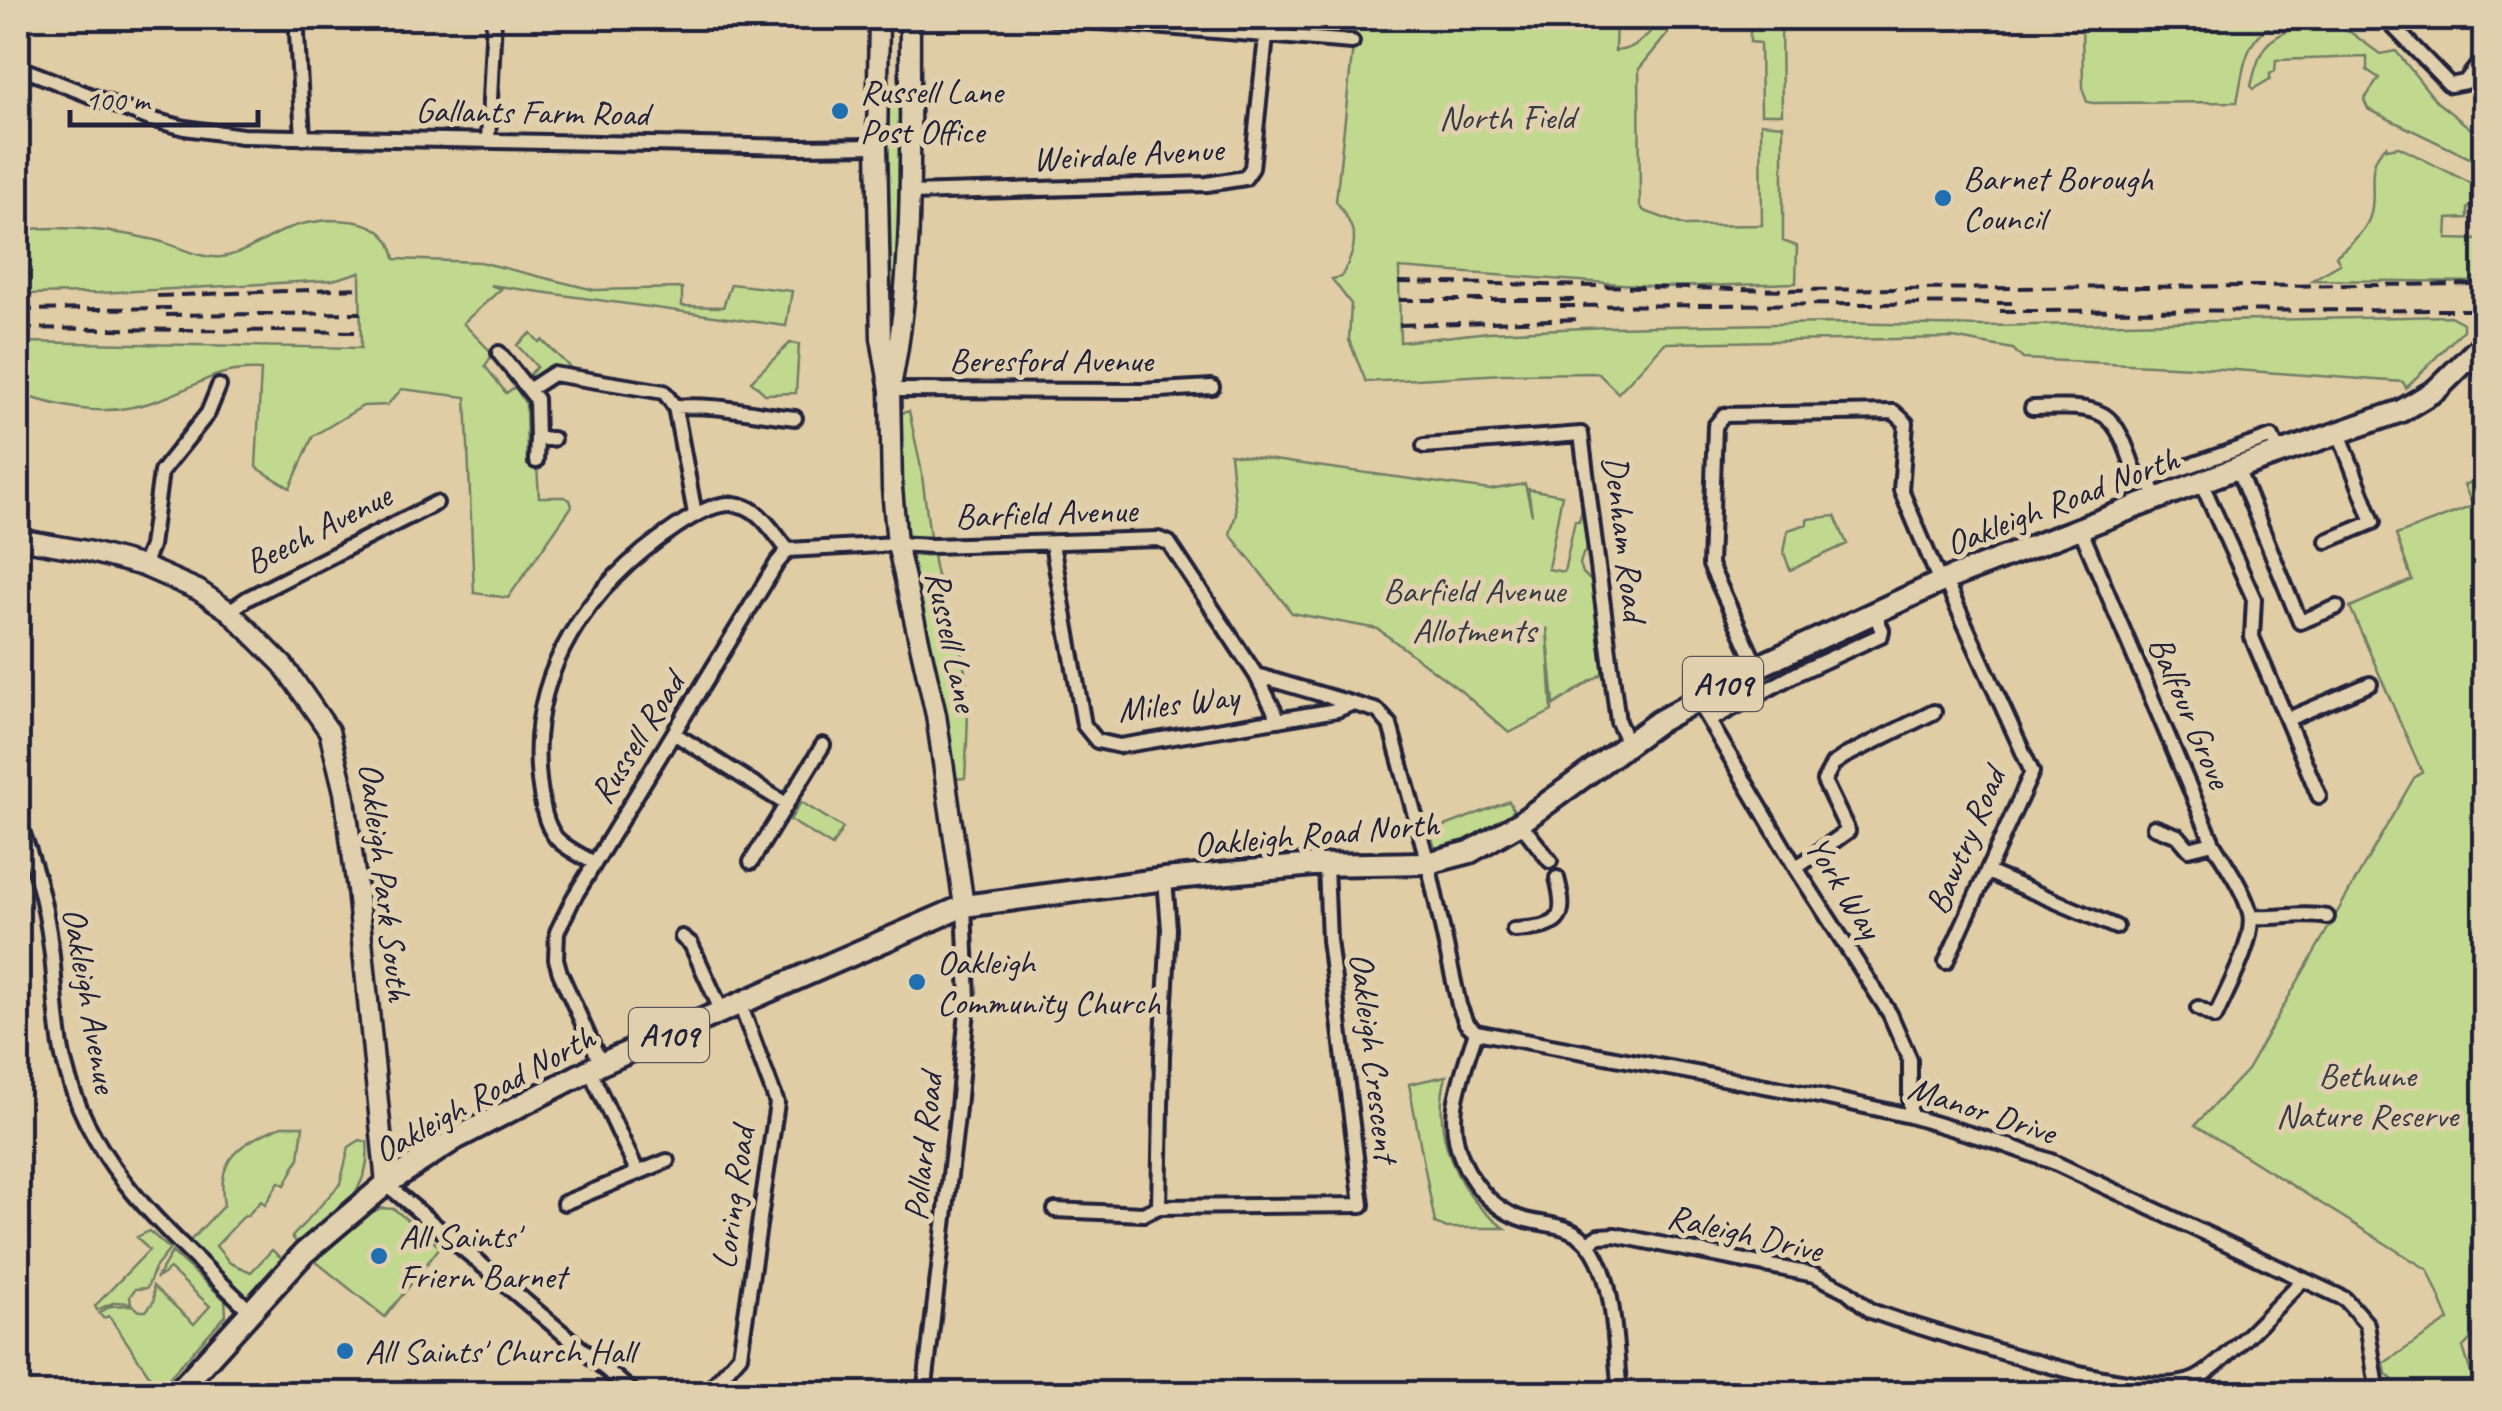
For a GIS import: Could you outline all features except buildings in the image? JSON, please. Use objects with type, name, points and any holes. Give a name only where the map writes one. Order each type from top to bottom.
[{"type":"main road","name":"Russell Lane","points":[[879,18],[881,338],[890,390],[892,488],[898,544],[929,670],[964,906]]},
{"type":"main road","name":"Russell Lane","points":[[890,390],[902,332],[910,193],[910,18]]},
{"type":"main road","points":[[880,85],[909,84]]},
{"type":"main road","name":"Oakleigh Road North","points":[[176,1394],[304,1253],[386,1184],[455,1139],[595,1066],[964,906],[1166,879],[1326,866],[1428,863],[1470,852],[1520,823],[1696,699],[1757,666],[1942,581],[2080,528],[2151,490],[2201,482],[2401,411],[2476,366],[2484,343]]},
{"type":"main road","name":"Oakleigh Park South","points":[[18,539],[143,566],[198,590],[229,611],[293,677],[329,731],[337,755],[357,889],[386,1184]]},
{"type":"street","points":[[299,18],[302,138]]},
{"type":"street","points":[[488,141],[494,18]]},
{"type":"street","points":[[1052,18],[1352,42]]},
{"type":"street","name":"Weirdale Avenue","points":[[910,193],[1207,184],[1245,178],[1252,168],[1268,18]]},
{"type":"street","points":[[2386,18],[2450,84],[2465,82],[2484,57]]},
{"type":"street","name":"Gallants Farm Road","points":[[18,68],[150,119],[242,136],[877,146]]},
{"type":"street","points":[[498,354],[536,399],[536,460]]},
{"type":"street","points":[[530,389],[554,374],[664,392],[674,407],[695,514]]},
{"type":"street","points":[[143,566],[152,546],[161,472],[201,422],[219,386]]},
{"type":"street","name":"Beresford Avenue","points":[[890,390],[1142,391],[1212,387]]},
{"type":"street","points":[[674,407],[698,404],[795,418]]},
{"type":"street","points":[[2032,408],[2087,407],[2106,414],[2119,428],[2138,478],[2151,490],[2272,436],[2279,454]]},
{"type":"street","points":[[190,410],[201,422]]},
{"type":"street","name":"Bawtry Road","points":[[1757,666],[1710,566],[1715,426],[1724,415],[1894,412],[1906,423],[1901,490],[2032,772],[1946,962]]},
{"type":"street","points":[[172,432],[190,435]]},
{"type":"street","points":[[2327,541],[2373,522],[2340,433]]},
{"type":"street","name":"Denham Road","points":[[1424,446],[1581,434],[1618,722],[1629,744]]},
{"type":"street","points":[[536,439],[553,439]]},
{"type":"street","points":[[2237,468],[2300,622],[2336,607]]},
{"type":"street","points":[[2201,482],[2254,599],[2252,638],[2319,796]]},
{"type":"street","points":[[594,863],[558,841],[547,823],[538,765],[540,725],[558,658],[578,620],[607,581],[645,548],[695,514],[728,503],[746,507],[760,517],[788,550],[898,544]]},
{"type":"street","name":"Beech Avenue","points":[[229,611],[436,504]]},
{"type":"street","name":"Balfour Grove","points":[[2080,528],[2213,843],[2236,880],[2251,917]]},
{"type":"street","name":"Barfield Avenue","points":[[898,544],[1158,539],[1169,543],[1256,675]]},
{"type":"street","name":"Miles Way","points":[[1052,544],[1084,725],[1098,741],[1120,746],[1349,705]]},
{"type":"street","name":"Russell Road","points":[[637,1171],[560,974],[557,932],[594,863],[788,550]]},
{"type":"street","points":[[1709,722],[1881,635],[1874,612]]},
{"type":"street","points":[[1788,653],[1798,674]]},
{"type":"street","points":[[1256,675],[1378,711],[1390,725],[1428,863],[1459,1005],[1466,1022],[1476,1032],[1454,1110],[1460,1150],[1472,1182],[1503,1211],[1565,1226],[1588,1243],[1604,1270],[1620,1394]]},
{"type":"street","points":[[1256,675],[1279,720]]},
{"type":"street","points":[[2288,718],[2370,684]]},
{"type":"street","name":"York Way","points":[[1696,699],[1901,1036],[1910,1060],[1910,1116]]},
{"type":"street","points":[[1796,868],[1848,831],[1824,781],[1833,764],[1934,712]]},
{"type":"street","points":[[675,734],[786,804]]},
{"type":"street","points":[[751,862],[823,745]]},
{"type":"street","name":"Oakleigh Avenue","points":[[18,821],[44,912],[64,1061],[88,1130],[154,1217],[249,1310]]},
{"type":"street","points":[[1520,823],[1550,861]]},
{"type":"street","points":[[2154,827],[2178,836],[2189,849],[2213,843]]},
{"type":"street","name":"Oakleigh Crescent","points":[[1159,1207],[1362,1205],[1329,940],[1326,866]]},
{"type":"street","points":[[1986,872],[2116,927]]},
{"type":"street","points":[[1514,930],[1544,928],[1561,914],[1564,903],[1557,878]]},
{"type":"street","points":[[1056,1210],[1143,1214],[1159,1207],[1169,929],[1166,879]]},
{"type":"street","name":"Pollard Road","points":[[924,1394],[968,999],[964,906]]},
{"type":"street","points":[[2198,1008],[2216,1017],[2244,952],[2251,917],[2282,919],[2304,912],[2327,917]]},
{"type":"street","name":"Loring Road","points":[[682,937],[691,944],[731,1008],[777,1103],[740,1354],[706,1394]]},
{"type":"street","name":"Manor Drive","points":[[1476,1032],[1910,1116],[2052,1162],[2345,1299],[2367,1324],[2378,1394]]},
{"type":"street","points":[[564,1203],[667,1161]]},
{"type":"street","points":[[386,1184],[635,1394]]},
{"type":"street","name":"Raleigh Drive","points":[[1588,1243],[1599,1236],[1615,1234],[1815,1275],[1871,1310],[1897,1320],[2120,1383],[2165,1387],[2196,1378],[2302,1280]]},
{"type":"street","points":[[1114,1394],[1114,1390],[1219,1394]]},
{"type":"green space","name":"North Field","points":[[1356,18],[1616,18],[1615,51],[1641,40],[1661,18],[1672,18],[1673,27],[1639,69],[1640,205],[1644,211],[1686,226],[1762,225],[1761,123],[1783,125],[1783,241],[1797,246],[1796,283],[1663,287],[1399,268],[1400,342],[1489,332],[1609,327],[1834,323],[1985,326],[2450,316],[2463,323],[2463,330],[2406,388],[2403,382],[2023,359],[2013,349],[1953,338],[1665,343],[1618,393],[1598,373],[1366,382],[1349,340],[1351,304],[1332,279],[1341,277],[1354,246],[1349,221],[1336,201]]},
{"type":"green space","points":[[1750,18],[1781,18],[1782,114],[1761,114],[1760,43],[1750,42]]},
{"type":"green space","points":[[2082,18],[2286,18],[2254,41],[2237,102],[2093,103],[2087,102],[2083,91]]},
{"type":"green space","points":[[2311,20],[2350,32],[2380,54],[2396,51],[2437,102],[2484,139],[2484,165],[2368,109],[2364,100],[2379,78],[2367,70],[2367,57],[2276,60],[2270,79],[2253,89],[2259,57],[2269,42]]},
{"type":"green space","points":[[881,100],[898,100],[900,118],[894,330],[884,328]]},
{"type":"green space","points":[[2386,146],[2399,147],[2484,190],[2484,198],[2468,208],[2468,218],[2448,219],[2447,239],[2484,240],[2484,282],[2312,280],[2340,264],[2336,256],[2366,226],[2371,213],[2375,161]]},
{"type":"green space","points":[[329,220],[362,223],[380,231],[392,247],[395,259],[480,262],[594,290],[682,288],[682,306],[723,307],[731,284],[792,291],[786,326],[490,285],[501,289],[463,323],[493,354],[485,366],[506,393],[515,387],[526,404],[527,465],[537,466],[539,497],[564,497],[572,506],[508,598],[474,593],[466,397],[402,389],[387,405],[363,406],[313,436],[290,488],[256,467],[261,370],[221,374],[144,405],[108,410],[73,408],[18,394],[18,342],[361,348],[360,272],[333,280],[18,294],[18,230],[103,231],[221,257],[246,250],[296,226]]},
{"type":"green space","points":[[531,333],[574,371],[552,367],[534,378],[529,375],[537,367],[517,345]]},
{"type":"green space","points":[[790,343],[799,344],[796,393],[765,394],[751,381]]},
{"type":"green space","points":[[909,411],[930,537],[903,536],[898,487],[899,414]]},
{"type":"green space","name":"Barfield Avenue Allotments","points":[[1230,454],[1490,490],[1525,484],[1532,515],[1528,489],[1562,495],[1548,569],[1564,572],[1575,520],[1579,521],[1583,505],[1590,547],[1580,564],[1594,584],[1603,673],[1554,705],[1547,627],[1552,711],[1509,733],[1461,691],[1378,629],[1292,613],[1230,534],[1236,514]]},
{"type":"green space","name":"Bethune Nature Reserve","points":[[2484,476],[2484,1326],[2463,1347],[2477,1393],[2407,1393],[2386,1374],[2384,1363],[2449,1320],[2428,1270],[2195,1125],[2247,1070],[2414,778],[2422,772],[2350,607],[2412,580],[2396,535],[2473,506],[2464,485]]},
{"type":"green space","points":[[1835,516],[1847,544],[1790,570],[1784,553],[1788,530],[1807,524],[1807,519]]},
{"type":"green space","points":[[933,555],[965,674],[965,778],[954,779],[946,713],[906,556]]},
{"type":"green space","points":[[1509,801],[1514,811],[1477,837],[1456,846],[1435,848],[1430,832]]},
{"type":"green space","points":[[801,802],[843,828],[832,846],[790,820]]},
{"type":"green space","points":[[1446,1076],[1442,1119],[1452,1162],[1473,1199],[1505,1228],[1447,1228],[1435,1223],[1409,1084]]},
{"type":"green space","points":[[282,1126],[303,1126],[299,1158],[285,1185],[279,1182],[265,1205],[261,1201],[216,1246],[230,1263],[251,1272],[272,1250],[284,1260],[251,1297],[246,1297],[189,1242],[224,1205],[224,1175],[235,1154],[255,1138]]},
{"type":"green space","points":[[360,1140],[367,1142],[367,1159],[358,1188],[303,1245],[297,1243],[292,1237],[340,1184],[349,1147]]},
{"type":"green space","points":[[381,1208],[394,1209],[440,1247],[385,1317],[315,1261]]},
{"type":"green space","points":[[149,1231],[170,1249],[155,1268],[147,1288],[135,1289],[131,1303],[115,1302],[97,1310],[95,1306],[149,1250],[137,1237]]},
{"type":"green space","points":[[172,1252],[225,1300],[226,1315],[155,1393],[138,1390],[152,1379],[109,1316],[103,1318],[99,1313],[111,1306],[132,1305],[146,1311],[154,1301],[153,1286],[194,1324],[210,1306],[170,1269],[156,1279]]},
{"type":"railway","points":[[1398,282],[1787,290],[2484,284]]},
{"type":"railway","points":[[157,296],[361,288]]},
{"type":"railway","points":[[1399,300],[1574,300]]},
{"type":"railway","points":[[1560,306],[2015,303]]},
{"type":"railway","points":[[18,310],[177,308]]},
{"type":"railway","points":[[2000,311],[2484,310]]},
{"type":"railway","points":[[166,315],[361,313]]},
{"type":"railway","points":[[1399,325],[1580,319]]},
{"type":"railway","points":[[18,328],[361,332]]},
{"type":"place","name":"Russell Lane Post Office","points":[[840,111]]},
{"type":"place","name":"Barnet Borough Council","points":[[1943,198]]},
{"type":"place","name":"Oakleigh Community Church","points":[[917,982]]},
{"type":"place","name":"All Saints' Friern Barnet","points":[[379,1256]]},
{"type":"place","name":"All Saints' Church Hall","points":[[345,1351]]}]
